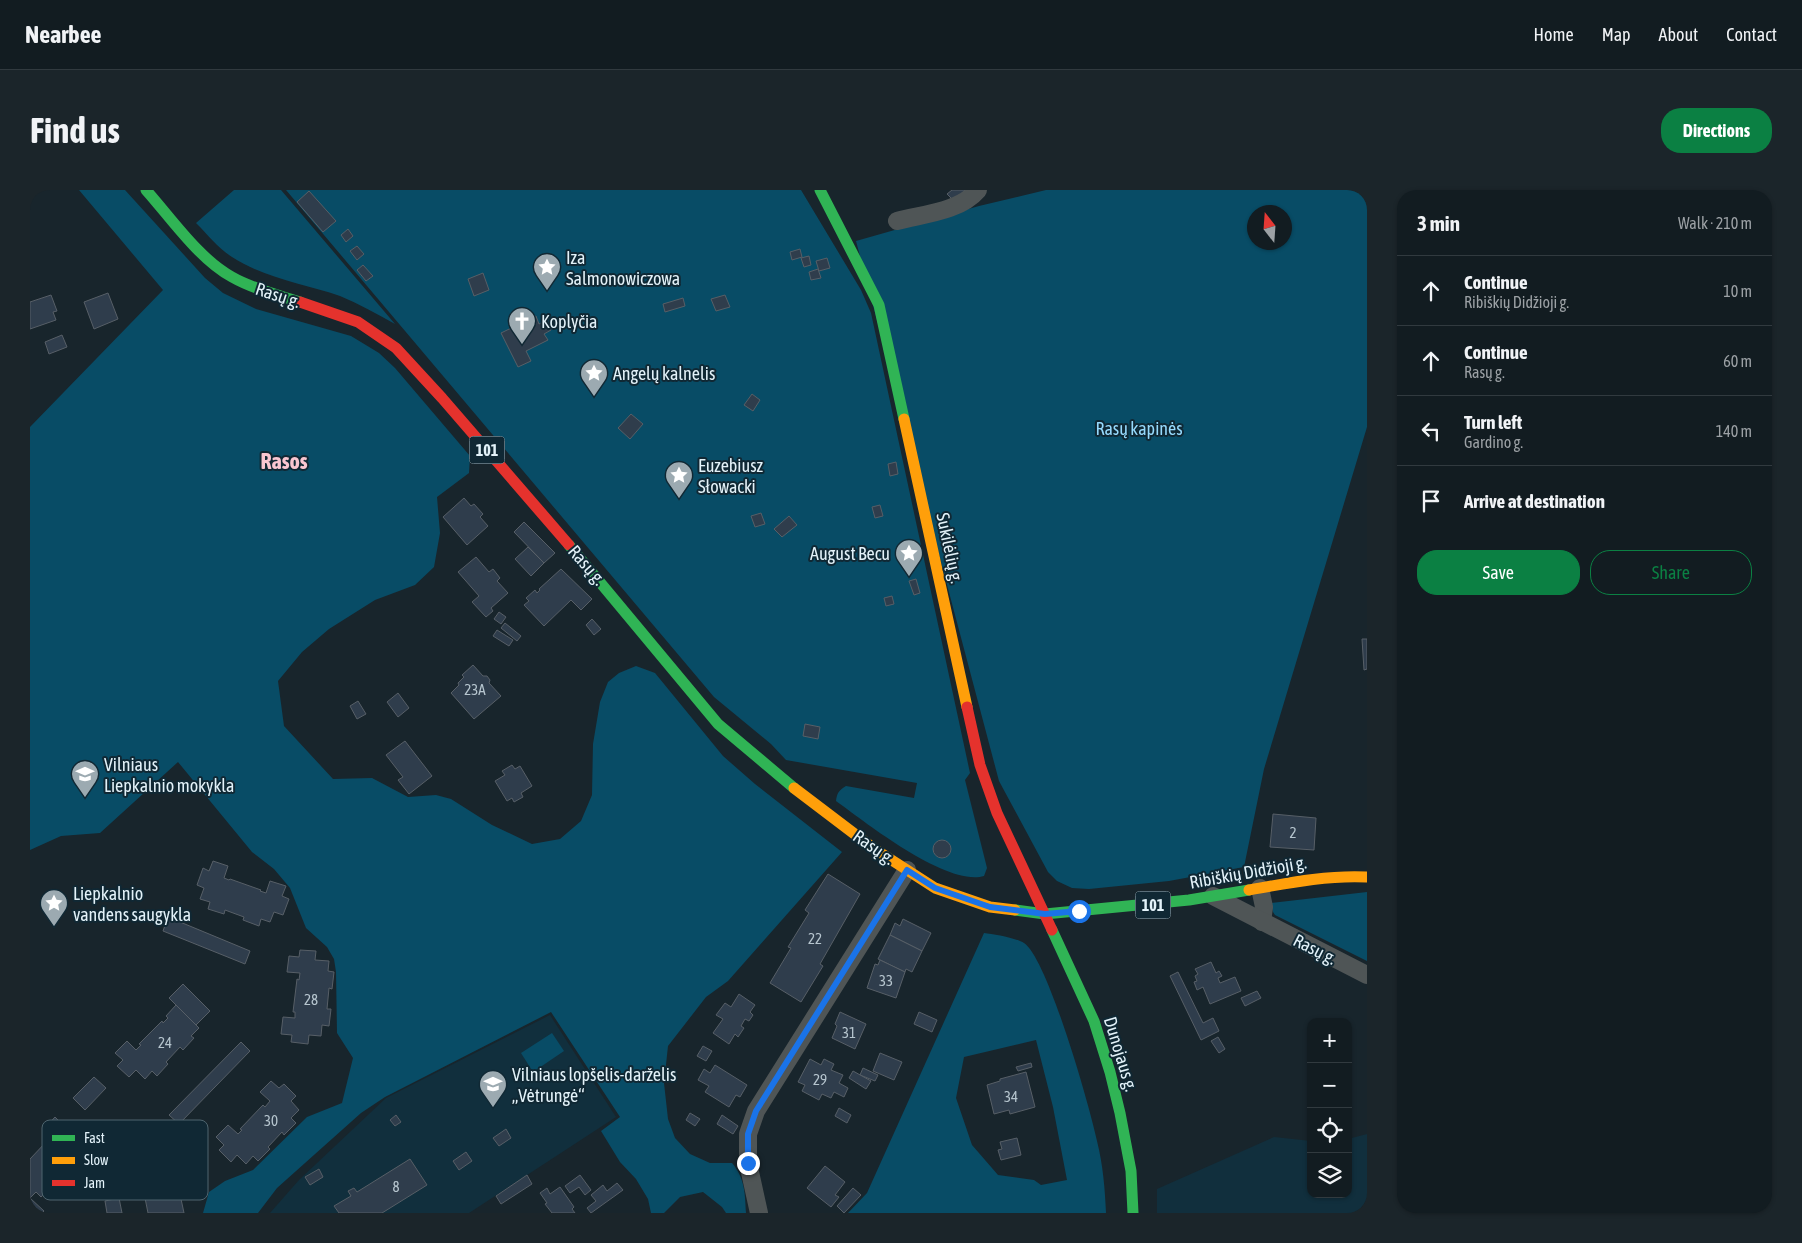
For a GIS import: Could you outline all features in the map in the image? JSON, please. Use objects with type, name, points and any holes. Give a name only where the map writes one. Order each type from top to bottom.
[{"type":"main road","name":"Rasų g.","points":[[146,190],[197,248],[231,277],[253,288],[329,311],[358,322],[396,348],[442,398],[612,595],[718,724],[746,749],[873,848],[935,888],[990,907],[1045,914]]},
{"type":"main road","name":"Sukilėlių g.","points":[[820,190],[879,305],[980,765],[997,813],[1045,914]]},
{"type":"main road","name":"Ribiškių Didžioji g.","points":[[1045,914],[1144,906],[1312,879],[1350,876],[1367,877]]},
{"type":"main road","name":"Dunojaus g.","points":[[1045,914],[1094,1021],[1110,1072],[1131,1171],[1133,1213]]},
{"type":"street","points":[[897,220],[950,207],[965,201],[978,190]]},
{"type":"street","points":[[759,1213],[748,1163],[748,1134],[756,1111],[907,870]]},
{"type":"street","points":[[1260,888],[1264,907],[1262,922]]},
{"type":"street","name":"Rasų g.","points":[[1213,896],[1367,975]]},
{"type":"shaded area","name":"Vilniaus lopšelis-darželis „Vėtrungė“","points":[[550,1015],[616,1117],[469,1213],[270,1213],[299,1180],[386,1098]]},
{"type":"shaded area","points":[[1367,1134],[1367,1213],[1157,1213],[1157,1189],[1274,1137],[1307,1141],[1307,1198],[1352,1198],[1352,1138]]},
{"type":"green space","points":[[79,190],[125,190],[205,278],[223,293],[256,309],[351,336],[379,353],[395,368],[470,456],[469,473],[437,497],[440,533],[434,567],[415,585],[375,600],[329,629],[302,652],[278,681],[284,726],[333,779],[372,778],[408,797],[436,795],[451,799],[492,825],[532,844],[560,839],[581,821],[592,795],[593,744],[600,702],[608,682],[619,673],[636,666],[655,673],[723,756],[755,784],[842,852],[728,981],[706,997],[668,1046],[664,1083],[668,1119],[675,1138],[690,1154],[710,1163],[732,1163],[742,1180],[746,1213],[726,1213],[722,1207],[703,1192],[680,1197],[664,1213],[651,1213],[648,1199],[636,1179],[620,1162],[601,1131],[620,1117],[551,1012],[385,1097],[361,1113],[277,1188],[258,1213],[203,1213],[209,1192],[225,1181],[253,1170],[307,1117],[342,1103],[353,1058],[337,1033],[334,959],[327,947],[306,928],[290,888],[274,869],[252,852],[178,762],[100,833],[61,836],[30,850],[30,427],[163,290]]},
{"type":"green space","points":[[234,190],[281,190],[395,324],[340,296],[257,270],[222,250],[196,223]]},
{"type":"green space","points":[[286,190],[801,190],[861,290],[871,313],[970,773],[965,780],[987,868],[984,876],[968,877],[949,872],[929,863],[886,837],[836,801],[839,792],[846,786],[914,798],[917,783],[786,760],[771,744],[714,697]]},
{"type":"green space","name":"Rasų kapinės","points":[[1046,190],[1367,190],[1367,427],[1264,769],[1244,867],[1169,881],[1089,889],[1072,888],[1057,881],[1048,872],[999,781],[856,241],[979,206]]},
{"type":"green space","points":[[1367,892],[1367,961],[1275,915],[1271,903]]},
{"type":"green space","points":[[984,933],[999,935],[1024,943],[1034,955],[1045,976],[1077,1068],[1099,1150],[1106,1213],[848,1213],[867,1193]],"holes":[[[1036,1040],[1053,1107],[1067,1180],[1041,1185],[1034,1180],[998,1175],[972,1145],[956,1098],[964,1057]]]},
{"type":"green space","points":[[552,1033],[564,1051],[533,1072],[521,1053]]},
{"type":"building","points":[[952,190],[965,190],[953,200],[947,194]]},
{"type":"building","points":[[309,191],[336,221],[323,232],[297,202]]},
{"type":"building","points":[[348,229],[353,236],[346,242],[341,235]]},
{"type":"building","points":[[357,246],[364,254],[357,260],[350,251]]},
{"type":"building","points":[[800,249],[802,257],[792,260],[790,252]]},
{"type":"building","points":[[809,256],[811,265],[804,267],[801,258]]},
{"type":"building","points":[[827,258],[830,268],[819,271],[816,261]]},
{"type":"building","points":[[363,265],[373,276],[366,281],[357,270]]},
{"type":"building","points":[[818,269],[821,278],[811,280],[809,272]]},
{"type":"building","points":[[483,273],[489,290],[474,296],[468,279]]},
{"type":"building","points":[[108,293],[118,319],[94,329],[84,302]]},
{"type":"building","points":[[51,295],[57,311],[53,312],[56,320],[30,329],[30,302]]},
{"type":"building","points":[[725,295],[730,307],[716,311],[711,299]]},
{"type":"building","points":[[683,298],[685,306],[665,312],[663,304]]},
{"type":"building","name":"Koplyčia","points":[[536,316],[539,324],[547,320],[551,330],[544,334],[548,340],[526,351],[531,361],[518,367],[501,333]]},
{"type":"building","points":[[62,335],[67,347],[49,354],[45,342]]},
{"type":"building","points":[[752,394],[760,400],[753,411],[744,405]]},
{"type":"building","points":[[631,414],[643,424],[630,439],[618,428]]},
{"type":"building","points":[[896,462],[898,474],[890,476],[888,464]]},
{"type":"building","points":[[464,498],[471,506],[474,504],[483,514],[480,517],[488,526],[467,545],[443,517]]},
{"type":"building","points":[[880,505],[883,516],[875,518],[872,507]]},
{"type":"building","points":[[761,513],[765,524],[755,527],[751,516]]},
{"type":"building","points":[[789,516],[797,525],[782,537],[774,529]]},
{"type":"building","points":[[524,522],[555,553],[544,563],[514,532]]},
{"type":"building","points":[[528,547],[544,563],[531,576],[515,559]]},
{"type":"building","points":[[476,557],[489,572],[493,569],[500,578],[497,581],[508,593],[491,608],[493,611],[486,617],[472,602],[479,596],[458,572]]},
{"type":"building","points":[[561,569],[592,599],[581,610],[571,600],[544,626],[524,605],[529,601],[526,598],[535,590],[537,593]]},
{"type":"building","points":[[916,579],[920,593],[914,595],[909,581]]},
{"type":"building","points":[[892,596],[894,604],[886,606],[884,598]]},
{"type":"building","points":[[499,612],[506,617],[501,624],[494,619]]},
{"type":"building","points":[[592,619],[601,629],[594,635],[586,625]]},
{"type":"building","points":[[505,623],[521,636],[517,641],[501,628]]},
{"type":"building","points":[[497,630],[513,640],[509,646],[493,636]]},
{"type":"building","points":[[1362,639],[1367,639],[1367,669],[1364,670]]},
{"type":"building","points":[[473,665],[483,676],[487,676],[490,680],[489,683],[501,696],[474,719],[451,693],[464,677],[462,675]]},
{"type":"building","points":[[398,693],[409,708],[398,717],[387,702]]},
{"type":"building","points":[[358,701],[366,714],[357,719],[350,706]]},
{"type":"building","points":[[805,724],[820,727],[818,739],[803,736]]},
{"type":"building","points":[[405,741],[432,776],[409,794],[398,780],[403,777],[386,755]]},
{"type":"building","points":[[512,765],[515,769],[520,766],[532,786],[521,793],[523,797],[514,802],[512,798],[507,801],[495,781],[505,775],[502,771]]},
{"type":"building","points":[[1273,814],[1316,818],[1314,850],[1270,847]]},
{"type":"building","points":[[942,840],[948,843],[951,849],[948,855],[942,858],[936,855],[933,849],[936,843]]},
{"type":"building","points":[[213,861],[228,866],[224,878],[260,891],[266,893],[270,881],[286,886],[282,896],[289,899],[283,915],[274,912],[270,922],[261,919],[259,926],[243,920],[244,917],[225,910],[224,914],[208,909],[210,902],[200,899],[204,888],[197,885],[203,868],[209,871]]},
{"type":"building","points":[[828,874],[860,894],[820,964],[823,966],[801,1002],[770,983],[791,948],[788,947],[809,913],[805,910]]},
{"type":"building","points":[[168,917],[250,951],[245,964],[163,931]]},
{"type":"building","points":[[903,919],[931,933],[922,951],[890,935],[895,923],[900,926]]},
{"type":"building","points":[[890,935],[922,951],[912,972],[906,969],[905,972],[878,959]]},
{"type":"building","points":[[300,950],[316,951],[315,960],[329,961],[328,971],[334,972],[332,989],[329,988],[327,1009],[331,1009],[329,1026],[322,1025],[321,1036],[309,1035],[308,1044],[291,1042],[292,1035],[281,1034],[283,1017],[295,1018],[295,1012],[293,1012],[297,979],[299,980],[300,973],[287,972],[289,956],[299,957]]},
{"type":"building","points":[[880,960],[905,972],[896,998],[867,988],[875,964],[878,965]]},
{"type":"building","points":[[1211,962],[1216,973],[1219,971],[1222,976],[1218,978],[1220,983],[1235,977],[1241,991],[1210,1004],[1203,987],[1197,990],[1194,982],[1197,981],[1195,976],[1198,974],[1195,969]]},
{"type":"building","points":[[1178,972],[1203,1023],[1213,1018],[1219,1031],[1201,1040],[1170,976]]},
{"type":"building","points":[[183,984],[210,1011],[196,1025],[169,998]]},
{"type":"building","points":[[1257,991],[1261,998],[1245,1006],[1241,998]]},
{"type":"building","points":[[739,994],[755,1005],[750,1012],[753,1015],[749,1021],[745,1019],[741,1026],[744,1028],[738,1037],[735,1034],[729,1044],[713,1033],[723,1019],[716,1015],[725,1003],[731,1007]]},
{"type":"building","points":[[176,1005],[199,1028],[191,1036],[194,1038],[183,1050],[180,1047],[166,1062],[168,1064],[157,1076],[152,1071],[145,1079],[136,1070],[129,1077],[117,1066],[123,1060],[115,1053],[127,1041],[136,1050],[141,1045],[139,1044],[162,1021],[163,1023],[168,1018],[166,1016]]},
{"type":"building","points":[[840,1012],[866,1024],[855,1049],[832,1038]]},
{"type":"building","points":[[919,1012],[937,1020],[932,1032],[914,1024]]},
{"type":"building","points":[[1218,1037],[1225,1049],[1219,1053],[1211,1041]]},
{"type":"building","points":[[241,1042],[250,1051],[183,1120],[175,1120],[169,1115]]},
{"type":"building","points":[[703,1046],[712,1051],[706,1061],[697,1056]]},
{"type":"building","points":[[880,1053],[902,1062],[894,1080],[873,1071]]},
{"type":"building","points":[[810,1059],[821,1065],[824,1059],[834,1064],[831,1070],[843,1075],[839,1083],[848,1088],[844,1097],[834,1092],[831,1098],[822,1094],[819,1100],[802,1091],[805,1085],[798,1082]]},
{"type":"building","points":[[1031,1063],[1032,1067],[1018,1071],[1016,1067]]},
{"type":"building","points":[[715,1065],[747,1085],[740,1097],[736,1095],[729,1107],[705,1092],[709,1086],[698,1080],[704,1069],[710,1073]]},
{"type":"building","points":[[863,1068],[878,1075],[875,1081],[860,1075]]},
{"type":"building","points":[[853,1071],[871,1081],[866,1089],[849,1078]]},
{"type":"building","points":[[1026,1072],[1035,1107],[1010,1114],[1009,1110],[994,1114],[987,1085],[1000,1081],[1000,1079]]},
{"type":"building","points":[[94,1077],[106,1088],[85,1110],[73,1098]]},
{"type":"building","points":[[271,1081],[279,1088],[284,1084],[296,1096],[291,1101],[299,1110],[291,1118],[296,1123],[284,1135],[282,1132],[268,1147],[270,1149],[258,1161],[253,1156],[246,1164],[237,1155],[231,1162],[219,1150],[224,1145],[216,1137],[228,1125],[238,1134],[242,1130],[240,1129],[263,1105],[265,1107],[270,1101],[260,1092]]},
{"type":"building","points":[[839,1108],[851,1115],[847,1123],[835,1116]]},
{"type":"building","points":[[690,1113],[700,1119],[695,1126],[686,1120]]},
{"type":"building","points":[[396,1115],[401,1122],[395,1126],[390,1120]]},
{"type":"building","points":[[722,1115],[738,1126],[733,1134],[717,1124]]},
{"type":"building","points":[[506,1129],[511,1138],[499,1146],[493,1138]]},
{"type":"building","points":[[1017,1138],[1021,1155],[1001,1160],[998,1150],[1002,1149],[1000,1142]]},
{"type":"building","points":[[42,1146],[41,1197],[36,1192],[30,1198],[30,1159]]},
{"type":"building","points":[[466,1152],[472,1161],[459,1170],[453,1161]]},
{"type":"building","points":[[410,1159],[427,1185],[382,1213],[339,1213],[334,1206],[351,1196],[348,1191],[354,1188],[357,1192]]},
{"type":"building","points":[[825,1166],[845,1182],[835,1195],[839,1197],[831,1207],[807,1188]]},
{"type":"building","points":[[319,1169],[323,1177],[310,1185],[305,1177]]},
{"type":"building","points":[[527,1175],[532,1184],[501,1204],[496,1196]]},
{"type":"building","points":[[580,1175],[591,1190],[585,1195],[579,1187],[570,1193],[565,1186]]},
{"type":"building","points":[[617,1183],[623,1190],[591,1213],[587,1208],[596,1201],[591,1195],[603,1185],[607,1191]]},
{"type":"building","points":[[560,1187],[574,1207],[572,1209],[575,1213],[552,1213],[545,1204],[547,1203],[540,1193],[547,1188],[550,1194]]},
{"type":"building","points":[[853,1188],[861,1195],[844,1213],[837,1206]]},
{"type":"building","points":[[30,1198],[44,1211],[42,1213],[30,1213]]},
{"type":"building","points":[[119,1200],[122,1213],[107,1213],[105,1201]]},
{"type":"building","points":[[145,1200],[181,1200],[184,1213],[148,1213]]},
{"type":"traffic: fast","points":[[146,190],[197,249],[220,269],[248,285],[300,302]]},
{"type":"traffic: fast","points":[[820,190],[879,305],[904,419]]},
{"type":"traffic: fast","points":[[569,545],[718,724],[794,788]]},
{"type":"traffic: fast","points":[[1015,910],[1045,914],[1189,900],[1249,890]]},
{"type":"traffic: fast","points":[[1052,930],[1094,1021],[1110,1072],[1131,1171],[1133,1213]]},
{"type":"traffic: slow","points":[[904,419],[967,707]]},
{"type":"traffic: slow","points":[[794,788],[873,848],[935,888],[990,907],[1015,910]]},
{"type":"traffic: slow","points":[[1249,890],[1322,878],[1367,877]]},
{"type":"traffic: jam","points":[[300,302],[358,322],[396,348],[442,398],[569,545]]},
{"type":"traffic: jam","points":[[967,707],[980,765],[997,813],[1052,930]]},
{"type":"place","name":"Iza Salmonowiczowa","points":[[547,291]]},
{"type":"place","name":"Koplyčia","points":[[522,345]]},
{"type":"place","name":"Angelų kalnelis","points":[[594,397]]},
{"type":"place","name":"Euzebiusz Słowacki","points":[[679,499]]},
{"type":"place","name":"August Becu","points":[[909,577]]},
{"type":"place","name":"Vilniaus Liepkalnio mokykla","points":[[85,798]]},
{"type":"place","name":"Liepkalnio vandens saugykla","points":[[54,927]]},
{"type":"place","name":"Vilniaus lopšelis-darželis „Vėtrungė“","points":[[493,1108]]},
{"type":"district","name":"Rasos","points":[[284,461]]},
{"type":"route","points":[[748,1163],[748,1134],[756,1111],[907,870],[935,888],[990,907],[1045,914],[1079,911]]}]
